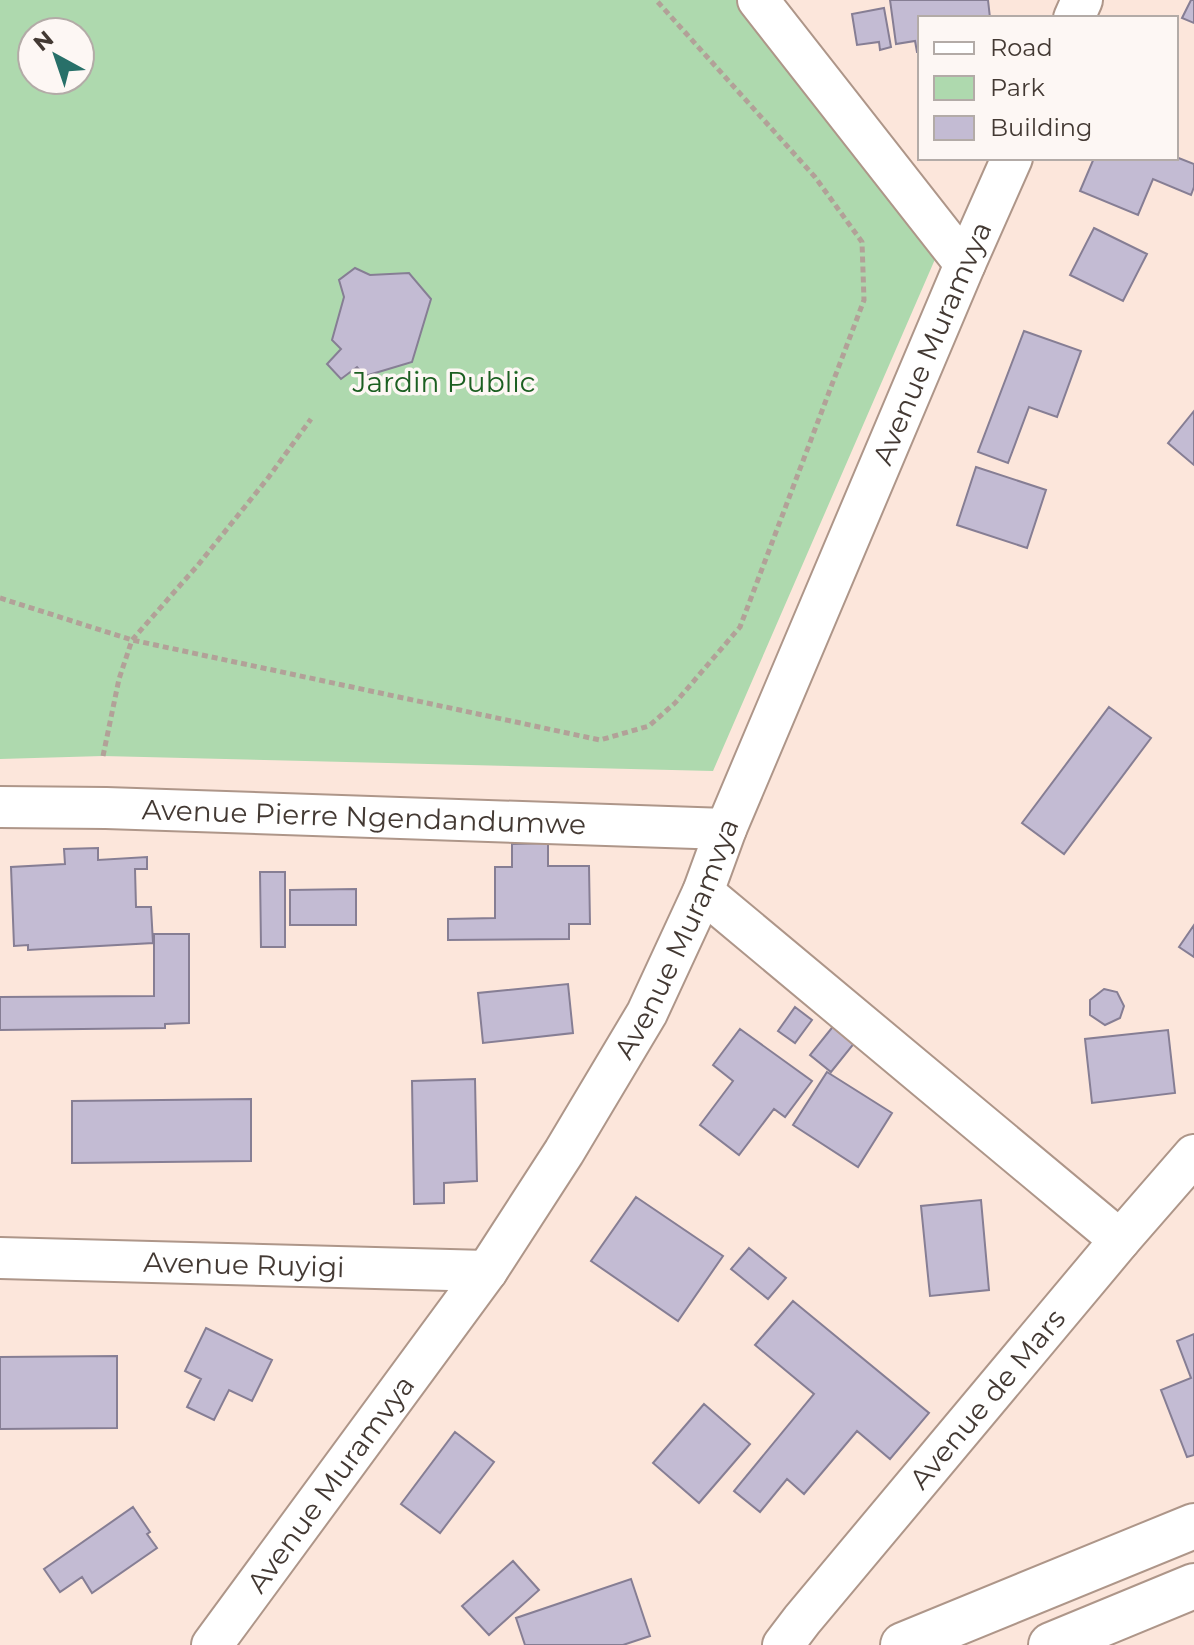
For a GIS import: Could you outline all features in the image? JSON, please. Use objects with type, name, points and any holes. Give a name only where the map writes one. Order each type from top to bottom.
[{"type":"main road","points":[[903,1645],[1194,1526]]},
{"type":"main road","points":[[1051,1645],[1194,1586]]},
{"type":"street","points":[[758,0],[965,264]]},
{"type":"street","name":"Avenue Muramvya","points":[[212,1645],[487,1271],[564,1152],[647,1013],[703,892],[726,829],[1011,160]]},
{"type":"street","name":"Avenue Pierre Ngendandumwe","points":[[0,807],[726,829]]},
{"type":"street","points":[[703,892],[1120,1240]]},
{"type":"street","name":"Avenue de Mars","points":[[783,1645],[1194,1155]]},
{"type":"street","name":"Avenue Ruyigi","points":[[0,1258],[487,1271]]},
{"type":"path","points":[[0,598],[132,640],[600,740],[649,726],[675,703],[740,627],[864,300],[862,242],[815,177],[656,0]]},
{"type":"path","points":[[103,756],[119,679],[132,640],[198,565],[311,419]]},
{"type":"green space","name":"Jardin Public","points":[[0,0],[746,0],[939,250],[713,771],[103,756],[0,759]]},
{"type":"building","points":[[890,0],[988,0],[990,16],[918,16],[918,52],[915,41],[896,44]]},
{"type":"building","points":[[1191,0],[1194,0],[1194,23],[1182,18]]},
{"type":"building","points":[[884,8],[891,47],[880,50],[879,42],[857,45],[852,14]]},
{"type":"building","points":[[1178,158],[1194,164],[1191,195],[1153,179],[1138,215],[1080,191],[1093,160]]},
{"type":"building","points":[[1094,228],[1147,254],[1123,301],[1070,275]]},
{"type":"building","points":[[355,268],[370,275],[409,273],[431,299],[412,362],[365,376],[357,367],[341,379],[327,364],[341,349],[332,340],[344,297],[339,280]]},
{"type":"building","points":[[1024,331],[1081,351],[1057,417],[1029,407],[1008,463],[978,452]]},
{"type":"building","points":[[1194,411],[1194,465],[1168,443]]},
{"type":"building","points":[[976,467],[1046,490],[1027,548],[957,525]]},
{"type":"building","points":[[1109,707],[1151,738],[1064,854],[1022,823]]},
{"type":"building","points":[[548,843],[548,866],[589,866],[590,924],[569,924],[569,939],[448,940],[448,919],[495,918],[495,867],[512,867],[512,844]]},
{"type":"building","points":[[98,848],[98,860],[147,857],[147,869],[135,869],[136,907],[151,907],[153,943],[28,950],[28,945],[14,946],[11,867],[65,864],[64,849]]},
{"type":"building","points":[[260,872],[285,872],[285,947],[261,947]]},
{"type":"building","points":[[356,889],[356,925],[290,925],[290,890]]},
{"type":"building","points":[[1194,925],[1194,957],[1179,947]]},
{"type":"building","points":[[154,934],[189,934],[189,1023],[165,1024],[165,1028],[0,1030],[0,997],[154,996]]},
{"type":"building","points":[[568,984],[573,1033],[483,1043],[478,993]]},
{"type":"building","points":[[1104,989],[1117,992],[1124,1006],[1120,1018],[1105,1025],[1090,1015],[1090,1000]]},
{"type":"building","points":[[795,1007],[812,1020],[795,1043],[778,1031]]},
{"type":"building","points":[[835,1024],[856,1041],[831,1072],[810,1055]]},
{"type":"building","points":[[740,1029],[812,1081],[785,1117],[774,1109],[739,1155],[700,1125],[733,1081],[713,1065]]},
{"type":"building","points":[[1168,1030],[1175,1093],[1092,1103],[1085,1039]]},
{"type":"building","points":[[827,1072],[892,1113],[858,1167],[793,1125]]},
{"type":"building","points":[[475,1079],[477,1181],[444,1183],[444,1203],[414,1204],[412,1081]]},
{"type":"building","points":[[251,1099],[251,1161],[72,1163],[72,1101]]},
{"type":"building","points":[[636,1197],[723,1256],[678,1321],[591,1261]]},
{"type":"building","points":[[981,1200],[989,1290],[930,1296],[921,1206]]},
{"type":"building","points":[[749,1248],[786,1278],[768,1299],[731,1269]]},
{"type":"building","points":[[793,1301],[929,1413],[890,1459],[857,1431],[804,1494],[787,1479],[760,1512],[734,1491],[814,1394],[755,1345]]},
{"type":"building","points":[[206,1328],[272,1360],[252,1401],[229,1390],[214,1420],[187,1407],[201,1379],[185,1371]]},
{"type":"building","points":[[1194,1334],[1194,1455],[1187,1457],[1161,1390],[1191,1378],[1177,1341]]},
{"type":"building","points":[[117,1356],[117,1428],[0,1429],[0,1357]]},
{"type":"building","points":[[704,1404],[750,1444],[699,1503],[653,1463]]},
{"type":"building","points":[[455,1432],[494,1462],[440,1533],[401,1504]]},
{"type":"building","points":[[133,1507],[157,1548],[92,1593],[82,1577],[60,1592],[44,1569]]},
{"type":"building","points":[[513,1561],[539,1590],[489,1635],[462,1606]]},
{"type":"building","points":[[631,1579],[650,1636],[623,1645],[525,1645],[516,1618]]}]
